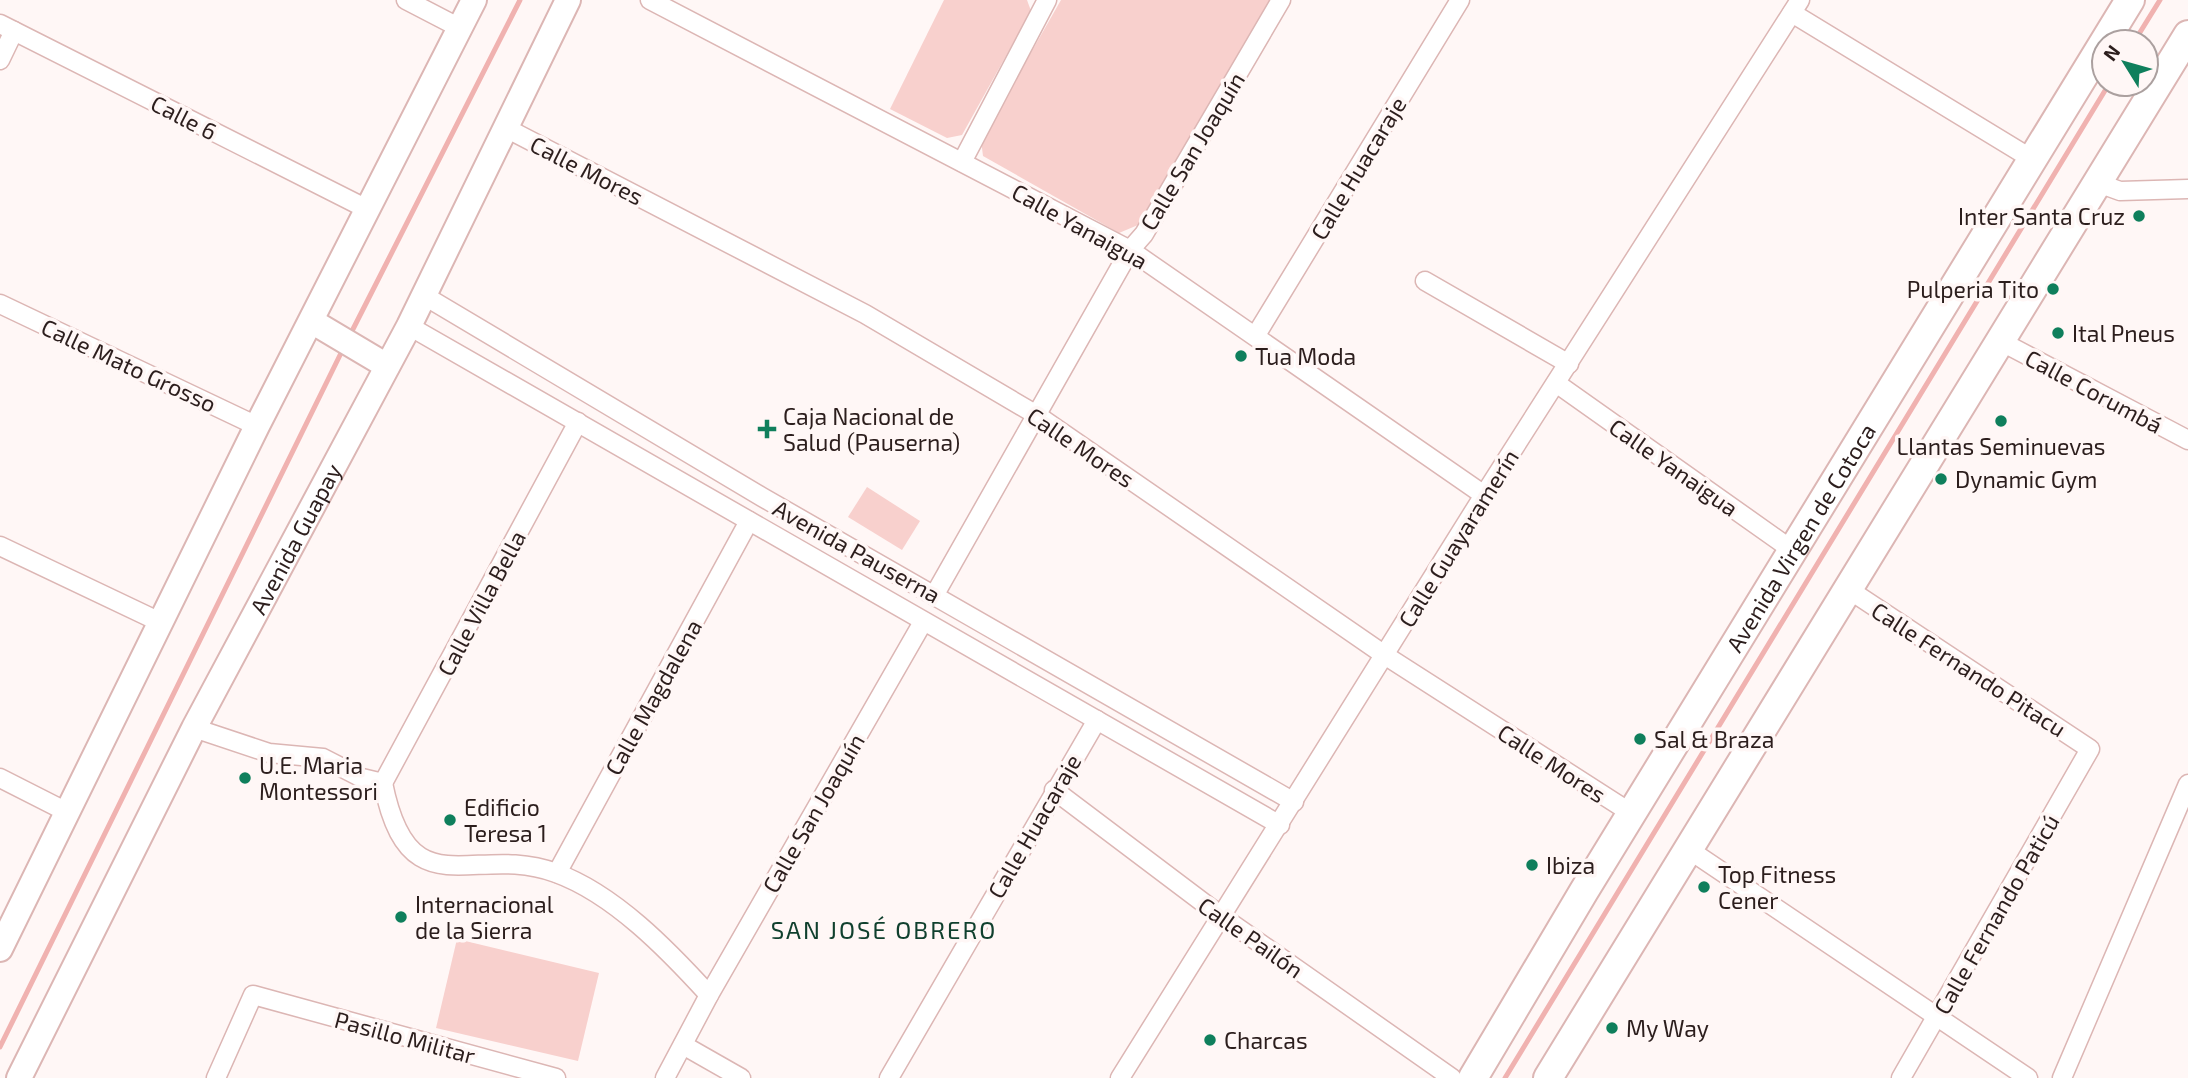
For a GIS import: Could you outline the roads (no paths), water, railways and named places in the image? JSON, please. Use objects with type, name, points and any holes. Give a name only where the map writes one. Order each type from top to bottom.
[{"type":"main road","points":[[0,949],[257,426],[320,327],[367,209],[474,0]]},
{"type":"main road","name":"Avenida Guapay","points":[[19,1078],[194,728],[409,326],[568,0]]},
{"type":"main road","name":"Avenida Virgen de Cotoca","points":[[1473,1078],[1631,813],[2130,0]]},
{"type":"main road","points":[[1548,1078],[2186,40]]},
{"type":"main road","points":[[320,327],[387,366]]},
{"type":"street","points":[[406,0],[460,28]]},
{"type":"street","name":"Calle Yanaigua","points":[[650,0],[1130,250],[1483,495]]},
{"type":"street","points":[[962,162],[1047,0]]},
{"type":"street","name":"Calle San Joaquín","points":[[935,594],[1130,250],[1144,234],[1281,0]]},
{"type":"street","name":"Calle Huacaraje","points":[[1256,335],[1460,0]]},
{"type":"street","points":[[1796,6],[2032,159]]},
{"type":"street","name":"Calle Guayaramerín","points":[[1120,1078],[1386,656],[1483,495],[1796,6]]},
{"type":"street","points":[[0,60],[7,28]]},
{"type":"street","name":"Calle 6","points":[[7,28],[367,209]]},
{"type":"street","name":"Calle Mores","points":[[504,127],[865,314],[1035,414],[1386,656],[1631,813]]},
{"type":"street","points":[[2098,183],[2120,191],[2188,189]]},
{"type":"street","points":[[1425,281],[1569,364]]},
{"type":"street","name":"Avenida Pauserna","points":[[423,295],[678,447],[1294,802]]},
{"type":"street","name":"Calle Mato Grosso","points":[[0,304],[257,426]]},
{"type":"street","name":"Avenida Pauserna","points":[[409,326],[1280,825]]},
{"type":"street","name":"Calle Corumbá","points":[[2000,341],[2188,440]]},
{"type":"street","name":"Calle Yanaigua","points":[[1556,383],[1793,550]]},
{"type":"street","name":"Calle Villa Bella","points":[[383,783],[578,422]]},
{"type":"street","points":[[663,472],[678,447]]},
{"type":"street","name":"Calle Magdalena","points":[[557,873],[749,521]]},
{"type":"street","points":[[0,546],[162,623]]},
{"type":"street","name":"Calle Fernando Pitacu","points":[[1848,589],[2090,749]]},
{"type":"street","name":"Calle San Joaquín","points":[[665,1078],[709,995],[923,622]]},
{"type":"street","points":[[977,652],[992,627]]},
{"type":"street","name":"Calle Huacaraje","points":[[888,1078],[1097,720]]},
{"type":"street","points":[[194,728],[269,753],[323,758],[362,778],[383,783],[395,829],[421,857],[435,864],[529,866],[557,873],[601,898],[653,937],[709,995]]},
{"type":"street","name":"Calle Fernando Paticú","points":[[1901,1078],[2090,749]]},
{"type":"street","points":[[0,778],[67,813]]},
{"type":"street","name":"Calle Pailón","points":[[1054,790],[1220,916],[1452,1078]]},
{"type":"street","points":[[2062,1078],[2186,796]]},
{"type":"street","points":[[1688,849],[2028,1078]]},
{"type":"street","name":"Pasillo Militar","points":[[216,1078],[253,995],[556,1078]]},
{"type":"street","points":[[683,1045],[741,1078]]},
{"type":"waterway","points":[[349,337],[520,0]]},
{"type":"waterway","points":[[2143,28],[2160,0]]},
{"type":"waterway","points":[[1505,1078],[2100,98]]},
{"type":"waterway","points":[[0,1047],[343,349]]},
{"type":"place","name":"Inter Santa Cruz","points":[[2139,216]]},
{"type":"place","name":"Pulperia Tito","points":[[2053,289]]},
{"type":"place","name":"Ital Pneus","points":[[2058,333]]},
{"type":"place","name":"Tua Moda","points":[[1241,356]]},
{"type":"place","name":"Llantas Seminuevas","points":[[2001,421]]},
{"type":"place","name":"Caja Nacional de Salud (Pauserna)","points":[[767,429]]},
{"type":"place","name":"Dynamic Gym","points":[[1941,479]]},
{"type":"place","name":"Sal & Braza","points":[[1640,739]]},
{"type":"place","name":"U.E. Maria Montessori","points":[[245,778]]},
{"type":"place","name":"Edificio Teresa 1","points":[[450,820]]},
{"type":"place","name":"Ibiza","points":[[1532,865]]},
{"type":"place","name":"Top Fitness Cener","points":[[1704,887]]},
{"type":"place","name":"Internacional de la Sierra","points":[[401,917]]},
{"type":"place","name":"My Way","points":[[1612,1028]]},
{"type":"place","name":"Charcas","points":[[1210,1040]]},
{"type":"district","name":"SAN JOSÉ OBRERO","points":[[884,929]]}]
